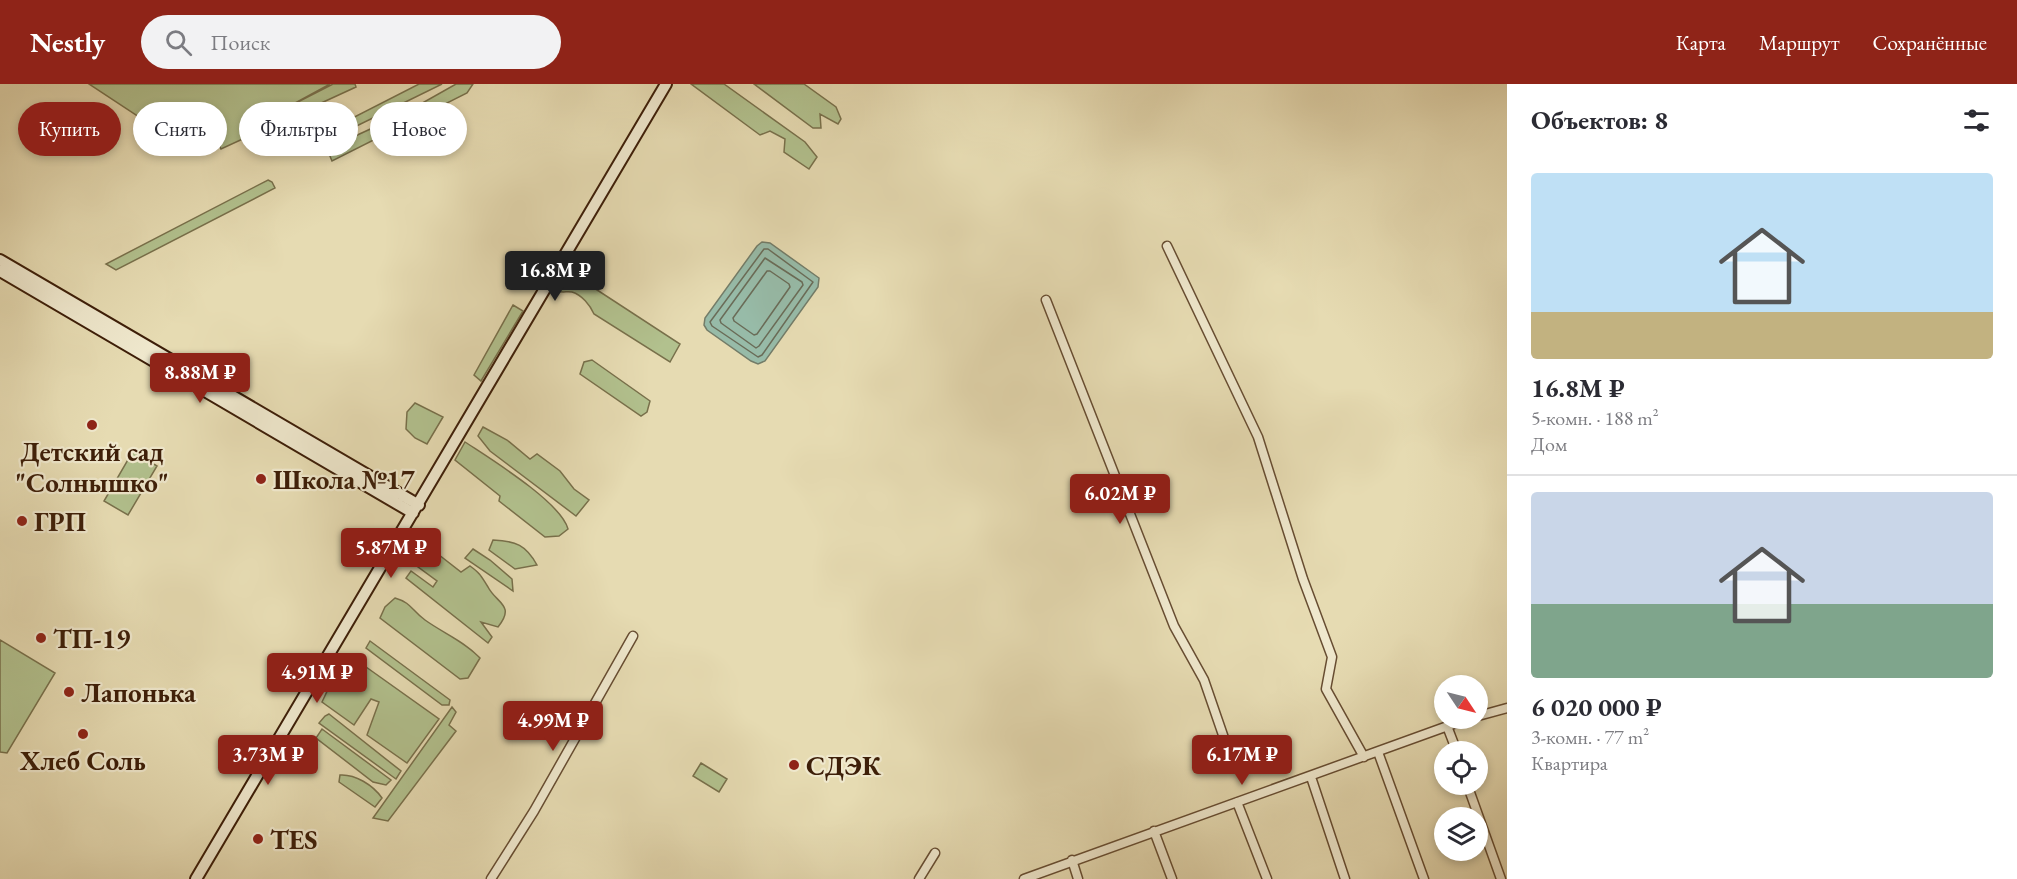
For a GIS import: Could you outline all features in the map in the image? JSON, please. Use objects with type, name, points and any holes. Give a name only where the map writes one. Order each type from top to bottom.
[{"type":"street","points":[[196,879],[666,84]]},
{"type":"street","points":[[1167,246],[1258,437],[1303,579],[1332,657],[1326,689],[1364,757]]},
{"type":"street","points":[[0,260],[416,509]]},
{"type":"street","points":[[0,271],[416,509]]},
{"type":"street","points":[[1046,300],[1174,626],[1204,680],[1224,738]]},
{"type":"street","points":[[491,879],[534,811],[633,636]]},
{"type":"street","points":[[1488,713],[1507,708]]},
{"type":"street","points":[[1024,879],[1439,729]]},
{"type":"street","points":[[1378,752],[1424,879]]},
{"type":"street","points":[[1311,777],[1345,879]]},
{"type":"street","points":[[1471,795],[1501,879]]},
{"type":"street","points":[[1237,802],[1267,879]]},
{"type":"street","points":[[1154,831],[1172,879]]},
{"type":"street","points":[[919,879],[935,853]]},
{"type":"street","points":[[1072,860],[1078,879]]},
{"type":"shaded area","points":[[89,84],[330,84],[297,102],[239,102],[239,141],[227,146],[227,102],[133,102],[133,113],[121,105],[121,102],[116,102]]},
{"type":"shaded area","points":[[333,84],[355,84],[356,87],[323,102],[298,102]]},
{"type":"shaded area","points":[[419,84],[442,84],[405,102],[384,102]]},
{"type":"shaded area","points":[[456,84],[473,84],[467,93],[449,102],[424,102]]},
{"type":"shaded area","points":[[691,84],[724,84],[805,142],[817,157],[809,169],[784,152],[785,139],[770,131],[760,135]]},
{"type":"shaded area","points":[[754,84],[804,84],[836,107],[841,119],[838,124],[820,114],[821,128],[813,128]]},
{"type":"shaded area","points":[[370,109],[370,119],[358,125],[358,115]]},
{"type":"shaded area","points":[[370,129],[370,142],[358,148],[358,135]]},
{"type":"shaded area","points":[[330,156],[342,156],[332,161]]},
{"type":"shaded area","points":[[268,180],[275,188],[116,270],[106,264]]},
{"type":"shaded area","points":[[568,271],[680,344],[670,362],[594,314],[579,295],[557,291]]},
{"type":"shaded area","points":[[513,305],[523,311],[481,381],[474,375]]},
{"type":"shaded area","points":[[592,360],[650,401],[647,412],[641,416],[580,374],[584,362]]},
{"type":"shaded area","points":[[415,403],[443,417],[427,444],[415,438],[406,429],[407,412]]},
{"type":"shaded area","points":[[483,427],[507,440],[530,459],[537,454],[560,471],[574,489],[589,500],[576,516],[490,451],[478,436]]},
{"type":"shaded area","points":[[465,442],[539,494],[563,518],[568,529],[559,536],[545,537],[499,501],[500,496],[455,460]]},
{"type":"shaded area","points":[[133,451],[157,466],[128,515],[104,501]]},
{"type":"shaded area","points":[[493,540],[520,545],[537,565],[515,569],[489,550]]},
{"type":"shaded area","points":[[473,549],[512,579],[513,591],[465,558]]},
{"type":"shaded area","points":[[434,551],[461,572],[470,566],[474,569],[503,605],[505,614],[498,627],[481,622],[492,637],[488,643],[406,578],[411,571],[433,587],[437,581],[410,561],[415,554],[426,556]]},
{"type":"shaded area","points":[[395,598],[401,600],[425,620],[480,658],[468,678],[460,679],[380,618],[385,607]]},
{"type":"shaded area","points":[[0,640],[55,673],[7,753],[0,752]]},
{"type":"shaded area","points":[[370,641],[450,700],[449,705],[442,705],[366,648]]},
{"type":"shaded area","points":[[352,657],[439,719],[407,763],[367,735],[379,702],[371,699],[354,725],[322,702],[332,681]]},
{"type":"shaded area","points":[[452,707],[456,712],[449,725],[456,731],[388,821],[373,818]]},
{"type":"shaded area","points":[[329,714],[401,771],[396,779],[319,723]]},
{"type":"shaded area","points":[[322,729],[391,780],[386,785],[373,782],[316,738]]},
{"type":"shaded area","points":[[701,763],[727,779],[719,792],[693,776]]},
{"type":"shaded area","points":[[340,775],[352,776],[363,781],[382,798],[375,807],[339,782]]},
{"type":"water","points":[[762,242],[770,243],[819,278],[818,287],[765,361],[758,364],[707,330],[704,325],[705,318]]},
{"type":"place","name":"Детский сад \"Солнышко\"","points":[[92,425]]},
{"type":"place","name":"Школа №17","points":[[261,479]]},
{"type":"place","name":"ГРП","points":[[22,521]]},
{"type":"place","name":"ТП-19","points":[[41,638]]},
{"type":"place","name":"Лапонька","points":[[69,692]]},
{"type":"place","name":"Хлеб Соль","points":[[83,734]]},
{"type":"place","name":"СДЭК","points":[[794,765]]},
{"type":"place","name":"TES","points":[[258,839]]}]
